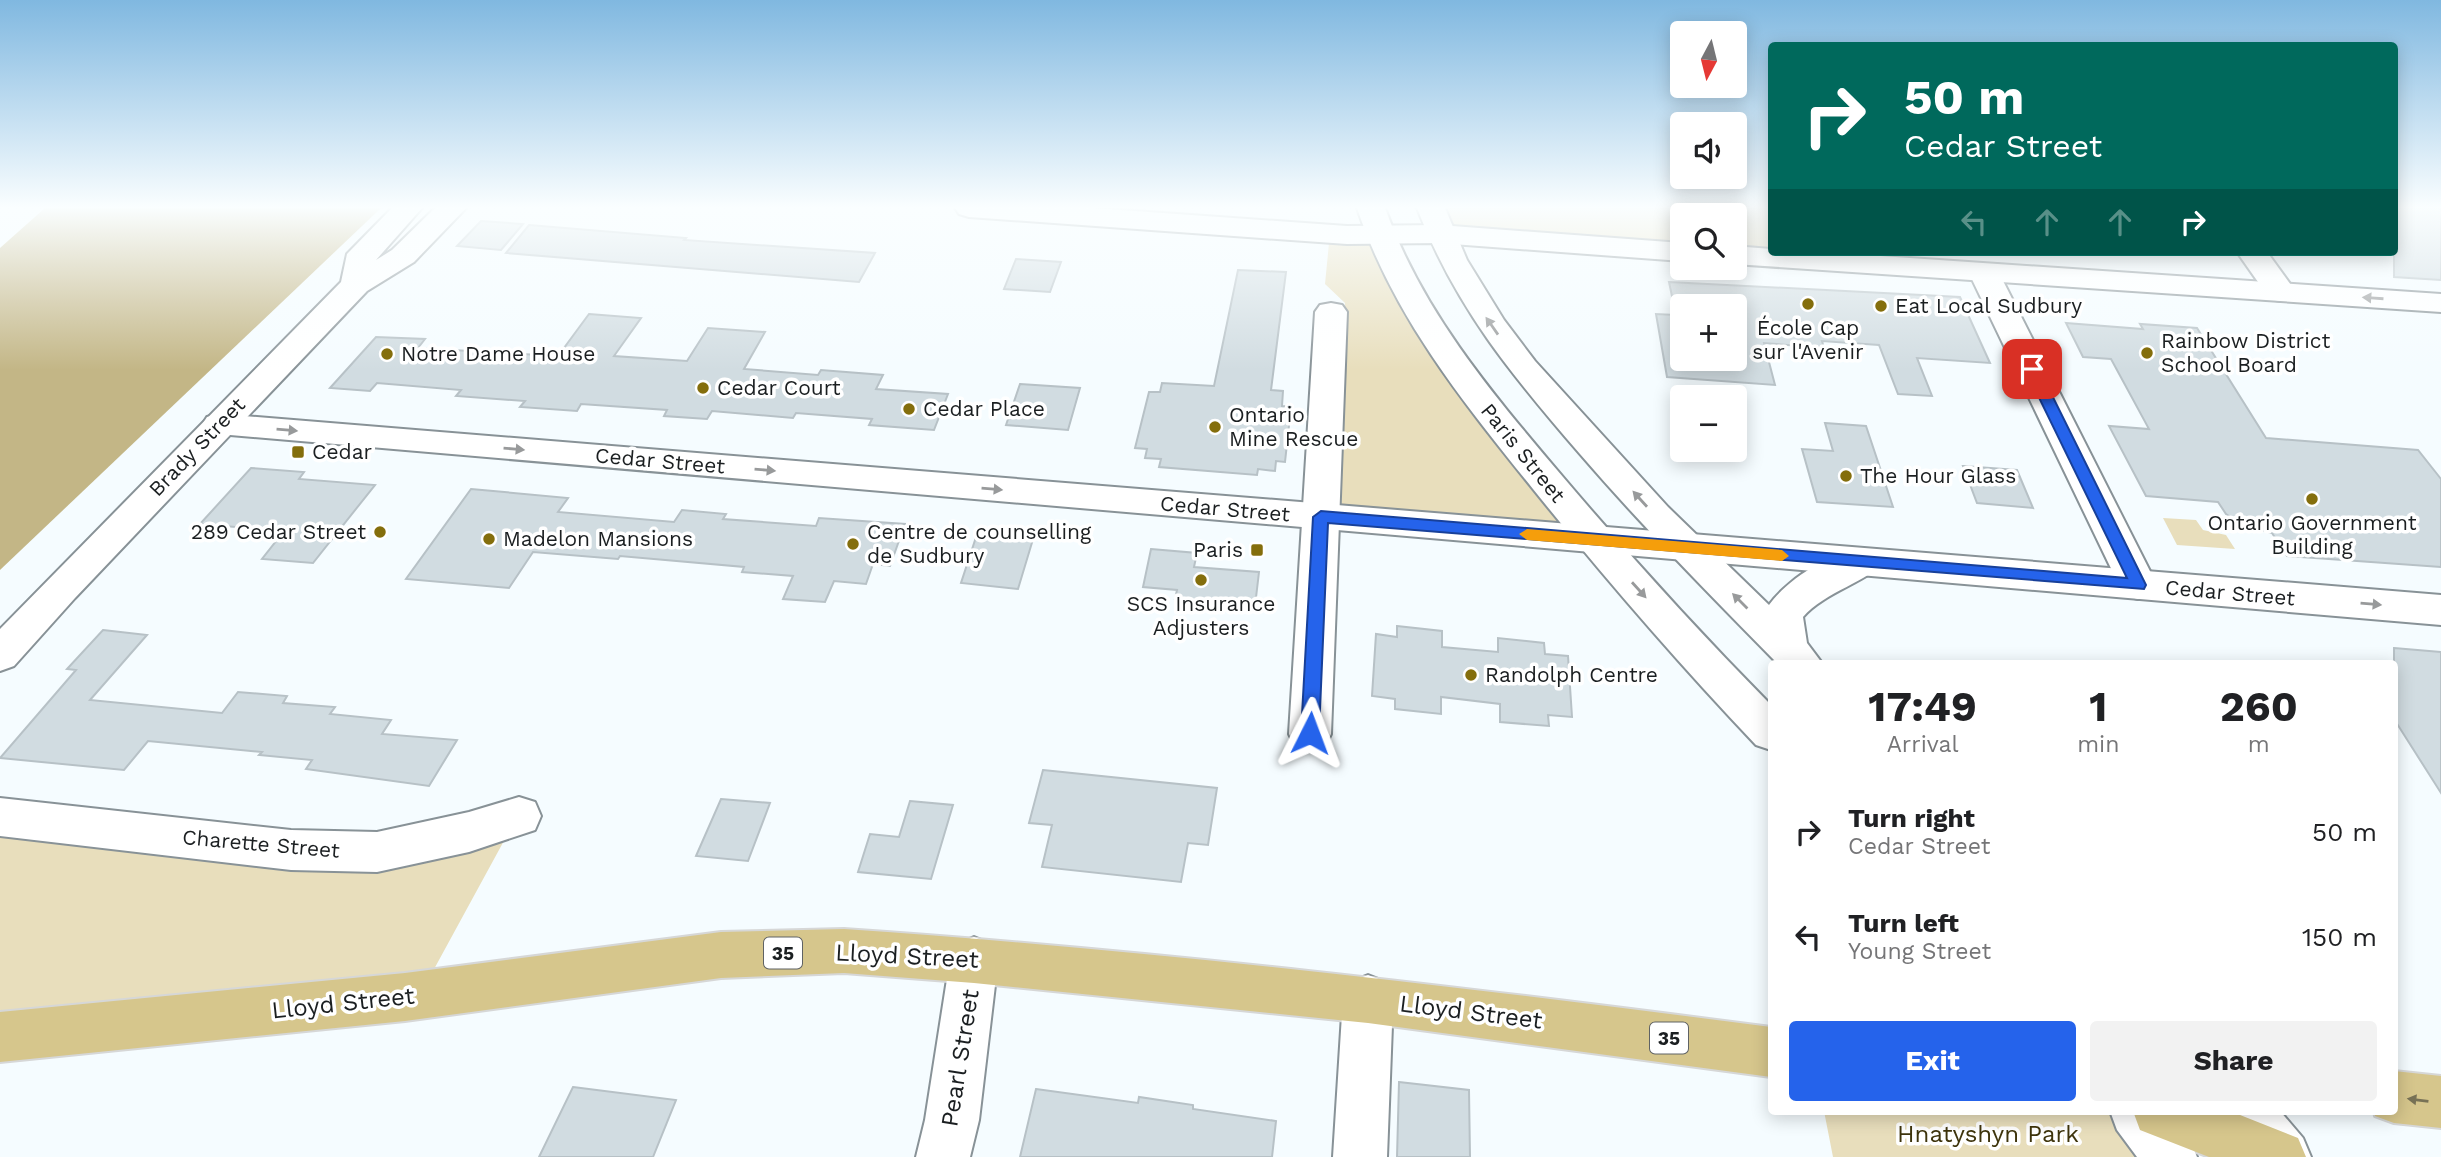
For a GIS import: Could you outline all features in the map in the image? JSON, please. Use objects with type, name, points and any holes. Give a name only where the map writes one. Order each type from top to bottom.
[{"type":"main road","name":"Lloyd Street","points":[[0,1037],[405,997],[721,955],[844,951],[975,960],[1368,999],[1768,1052]]},
{"type":"main road","points":[[2398,1097],[2441,1102]]},
{"type":"main road","points":[[2170,1115],[2281,1157]]},
{"type":"street","points":[[356,285],[360,262]]},
{"type":"street","name":"Brady Street","points":[[0,655],[39,610],[356,285],[393,262]]},
{"type":"street","name":"Paris Street","points":[[1389,262],[1446,356],[1593,540],[1768,730]]},
{"type":"street","points":[[1457,262],[1490,323],[1523,368],[1687,548],[1795,656]]},
{"type":"street","points":[[1831,262],[2441,303]]},
{"type":"street","points":[[2259,262],[2281,292]]},
{"type":"street","points":[[1984,273],[2138,585]]},
{"type":"street","points":[[1310,733],[1331,312]]},
{"type":"street","name":"Cedar Street","points":[[219,425],[2441,610]]},
{"type":"street","points":[[1795,656],[1783,615],[1793,599],[1825,578],[1863,562]]},
{"type":"street","name":"Brady Street","points":[[0,634],[39,610]]},
{"type":"street","name":"Charette Street","points":[[0,817],[291,850],[377,852],[469,832],[519,816]]},
{"type":"street","name":"Pearl Street","points":[[943,1157],[954,1107],[975,960]]},
{"type":"street","points":[[1360,1157],[1368,999]]},
{"type":"street","points":[[2139,1115],[2170,1157]]},
{"type":"street","points":[[2248,1115],[2281,1157]]},
{"type":"green space","points":[[1327,262],[1397,262],[1589,538],[1324,516],[1345,303],[1325,284]]},
{"type":"green space","points":[[1819,262],[1915,262],[1918,269]]},
{"type":"green space","points":[[2163,518],[2196,520],[2203,530],[2226,535],[2235,549],[2177,545]]},
{"type":"green space","points":[[0,815],[292,848],[518,815],[433,971],[0,1019]]},
{"type":"green space","name":"Hnatyshyn Park","points":[[1825,1115],[2134,1115],[2164,1157],[1833,1157]]},
{"type":"shaded area","points":[[0,262],[324,262],[0,570]]},
{"type":"building","points":[[615,262],[870,262],[859,282]]},
{"type":"building","points":[[1015,262],[1061,262],[1050,292],[1004,289]]},
{"type":"building","points":[[2394,262],[2441,262],[2441,280],[2394,277]]},
{"type":"building","name":"Ontario Mine Rescue","points":[[1238,270],[1286,272],[1271,390],[1283,391],[1282,406],[1291,407],[1285,462],[1276,461],[1275,471],[1258,469],[1257,475],[1159,467],[1161,459],[1145,458],[1147,449],[1135,448],[1149,392],[1160,392],[1162,383],[1214,386]]},
{"type":"building","points":[[1669,282],[1960,297],[1990,363],[1917,358],[1932,396],[1898,394],[1879,345],[1822,341],[1824,348],[1764,343],[1775,385],[1667,377],[1656,314],[1670,315],[1670,371],[1747,371],[1747,294],[1672,294]]},
{"type":"building","points":[[589,314],[641,318],[614,356],[687,361],[708,328],[765,332],[744,369],[818,375],[821,370],[883,375],[876,389],[948,394],[934,430],[869,425],[872,419],[796,413],[793,418],[712,411],[707,419],[664,416],[667,410],[581,404],[577,411],[520,407],[525,401],[456,396],[461,390],[377,383],[370,391],[330,388],[376,337],[425,339],[418,348],[558,356]]},
{"type":"building","name":"Ontario Government Building","points":[[2066,323],[2143,329],[2140,324],[2197,328],[2266,438],[2418,450],[2441,479],[2441,567],[2287,556],[2272,533],[2242,525],[2226,514],[2218,502],[2146,496],[2109,426],[2149,429],[2111,359],[2083,357]]},
{"type":"building","points":[[1020,384],[1080,388],[1068,430],[1006,425]]},
{"type":"building","name":"The Hour Glass","points":[[1825,423],[1866,426],[1893,507],[1817,502],[1802,449],[1833,451]]},
{"type":"building","points":[[1963,466],[2017,470],[2033,508],[1977,503]]},
{"type":"building","points":[[251,468],[304,472],[299,479],[375,485],[313,563],[262,559],[284,531],[200,524]]},
{"type":"building","points":[[471,489],[568,498],[558,512],[674,522],[682,510],[726,514],[723,519],[816,526],[819,518],[905,524],[890,566],[873,564],[866,584],[834,581],[825,602],[783,599],[793,576],[742,572],[744,567],[620,556],[618,559],[533,552],[509,588],[406,579]]},
{"type":"building","points":[[978,531],[1034,536],[1018,589],[961,583]]},
{"type":"building","name":"SCS Insurance Adjusters","points":[[1151,549],[1197,553],[1194,567],[1259,572],[1255,606],[1175,599],[1177,590],[1143,587]]},
{"type":"building","name":"Randolph Centre","points":[[1397,626],[1442,631],[1442,647],[1498,652],[1498,638],[1544,643],[1545,654],[1568,656],[1572,717],[1548,715],[1549,726],[1500,722],[1500,704],[1441,697],[1441,714],[1395,709],[1395,699],[1372,696],[1376,634],[1397,637]]},
{"type":"building","points":[[103,630],[147,635],[90,700],[222,713],[238,692],[287,696],[283,703],[335,707],[330,714],[391,720],[382,734],[457,740],[429,786],[306,769],[312,760],[259,755],[262,752],[148,741],[124,770],[0,758],[76,670],[67,669]]},
{"type":"building","points":[[2394,648],[2441,652],[2441,793],[2398,725],[2398,660],[2394,660]]},
{"type":"building","points":[[1043,770],[1217,788],[1208,845],[1188,843],[1181,882],[1042,867],[1052,825],[1029,823]]},
{"type":"building","points":[[721,799],[770,803],[748,861],[696,856]]},
{"type":"building","points":[[910,801],[953,805],[931,879],[858,872],[870,834],[899,837]]},
{"type":"building","points":[[1399,1082],[1469,1090],[1470,1157],[1397,1157]]},
{"type":"building","points":[[573,1087],[676,1100],[653,1157],[539,1157]]},
{"type":"building","points":[[1036,1089],[1138,1103],[1139,1097],[1193,1105],[1193,1109],[1276,1121],[1272,1157],[1020,1157]]},
{"type":"slow traffic","points":[[1527,534],[1782,556]]},
{"type":"place","name":"École Cap sur l'Avenir","points":[[1808,304]]},
{"type":"place","name":"Eat Local Sudbury","points":[[1881,306]]},
{"type":"place","name":"Rainbow District School Board","points":[[2147,353]]},
{"type":"place","name":"Notre Dame House","points":[[387,354]]},
{"type":"place","name":"Cedar Court","points":[[703,388]]},
{"type":"place","name":"Cedar Place","points":[[909,409]]},
{"type":"place","name":"Ontario Mine Rescue","points":[[1215,427]]},
{"type":"place","name":"Cedar","points":[[298,452]]},
{"type":"place","name":"The Hour Glass","points":[[1846,476]]},
{"type":"place","name":"Ontario Government Building","points":[[2312,499]]},
{"type":"place","name":"289 Cedar Street","points":[[380,532]]},
{"type":"place","name":"Madelon Mansions","points":[[489,539]]},
{"type":"place","name":"Centre de counselling de Sudbury","points":[[853,544]]},
{"type":"place","name":"Paris","points":[[1257,550]]},
{"type":"place","name":"SCS Insurance Adjusters","points":[[1201,580]]},
{"type":"place","name":"Randolph Centre","points":[[1471,675]]},
{"type":"route","points":[[1310,733],[1321,517],[2138,585],[2032,369]]}]
